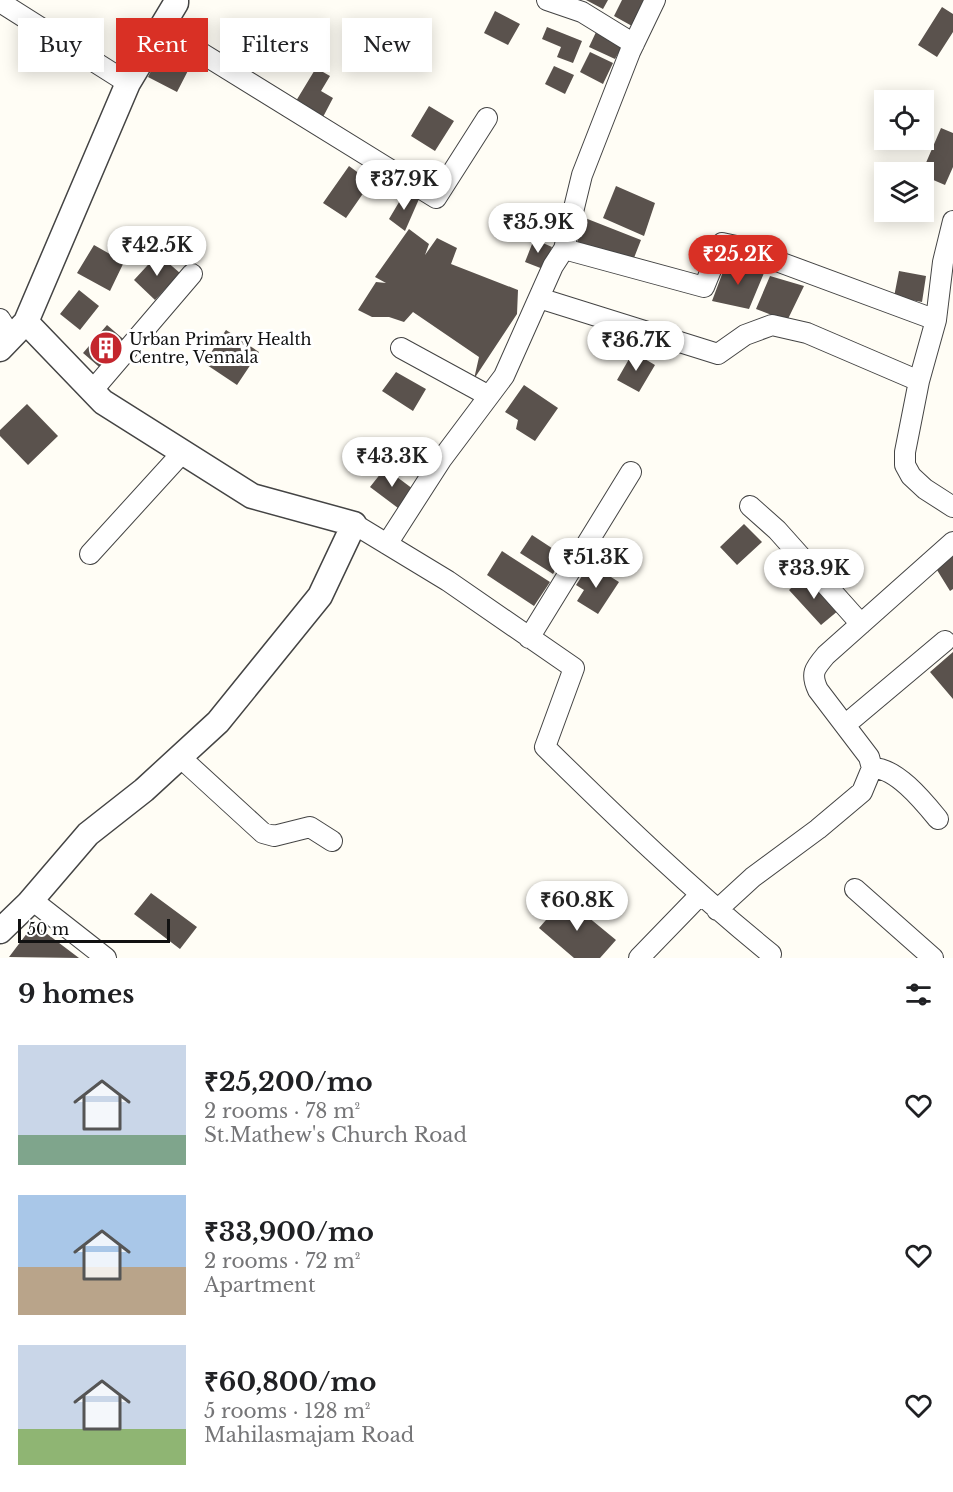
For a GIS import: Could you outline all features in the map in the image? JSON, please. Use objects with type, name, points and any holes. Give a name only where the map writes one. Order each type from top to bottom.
[{"type":"street","points":[[166,18],[176,0]]},
{"type":"street","points":[[547,0],[582,12],[634,44]]},
{"type":"street","points":[[387,544],[441,460],[504,376],[553,266],[564,249],[582,175],[634,44],[655,0]]},
{"type":"street","points":[[0,2],[128,83]]},
{"type":"street","points":[[208,57],[436,198],[487,118]]},
{"type":"street","points":[[135,72],[9,332],[92,391],[103,402],[252,496],[354,524],[448,581],[574,668],[545,747],[628,829],[700,895],[771,954]]},
{"type":"street","points":[[953,221],[943,262],[936,320],[919,381],[905,452],[905,465],[911,476],[925,489],[953,507]]},
{"type":"street","points":[[564,249],[704,287],[722,243],[736,246],[936,320]]},
{"type":"street","points":[[92,391],[192,274]]},
{"type":"street","points":[[539,298],[718,354],[745,335],[772,325],[807,333],[919,381]]},
{"type":"street","points":[[401,348],[489,396]]},
{"type":"street","points":[[90,554],[182,453]]},
{"type":"street","points":[[529,639],[631,472]]},
{"type":"street","points":[[750,506],[777,530],[861,624]]},
{"type":"street","points":[[0,931],[32,900],[88,834],[144,790],[218,722],[320,596],[354,524]]},
{"type":"street","points":[[717,910],[753,877],[818,829],[862,792],[872,768],[869,757],[818,690],[813,680],[815,668],[953,542]]},
{"type":"street","points":[[845,725],[945,641]]},
{"type":"street","points":[[180,757],[263,833],[274,836],[310,827],[332,840]]},
{"type":"street","points":[[872,768],[882,770],[903,782],[923,800],[938,819]]},
{"type":"street","points":[[855,889],[933,958]]},
{"type":"street","points":[[639,958],[700,895]]},
{"type":"street","points":[[32,900],[106,958]]},
{"type":"building","points":[[586,0],[608,0],[603,9]]},
{"type":"building","points":[[622,0],[646,0],[632,26],[614,16]]},
{"type":"building","points":[[942,7],[953,14],[953,32],[937,57],[918,45]]},
{"type":"building","points":[[495,11],[520,24],[508,45],[484,33]]},
{"type":"building","points":[[547,27],[582,41],[573,63],[557,57],[561,47],[542,39]]},
{"type":"building","points":[[597,30],[624,43],[615,59],[589,47]]},
{"type":"building","points":[[590,52],[613,63],[603,84],[580,72]]},
{"type":"building","points":[[554,66],[574,75],[565,94],[545,84]]},
{"type":"building","points":[[150,72],[187,72],[177,92],[148,77]]},
{"type":"building","points":[[314,72],[323,72],[330,76],[321,91],[333,98],[323,117],[296,101]]},
{"type":"building","points":[[429,106],[454,121],[435,151],[411,136]]},
{"type":"building","points":[[941,128],[953,133],[953,167],[945,185],[934,180],[934,162],[926,162],[932,150],[934,150]]},
{"type":"building","points":[[349,166],[371,182],[346,218],[323,203]]},
{"type":"building","points":[[616,186],[655,203],[644,236],[603,218]]},
{"type":"building","points":[[405,192],[419,199],[405,231],[389,219]]},
{"type":"building","points":[[585,218],[641,240],[632,263],[577,243]]},
{"type":"building","points":[[409,229],[429,244],[425,255],[437,238],[457,248],[451,264],[518,290],[517,314],[474,379],[479,357],[413,312],[404,322],[389,317],[372,317],[358,310],[376,282],[386,283],[375,277]]},
{"type":"building","points":[[534,239],[552,247],[543,269],[525,262]]},
{"type":"building","points":[[94,245],[124,262],[110,291],[77,273]]},
{"type":"building","points":[[158,254],[180,273],[155,300],[134,280]]},
{"type":"building","points":[[727,261],[764,273],[749,309],[712,301]]},
{"type":"building","points":[[899,271],[926,276],[922,302],[894,297]]},
{"type":"building","points":[[770,276],[804,286],[787,321],[756,309]]},
{"type":"building","points":[[79,290],[99,306],[80,330],[60,314]]},
{"type":"building","name":"Urban Primary Health Centre, Vennala","points":[[107,325],[129,344],[105,372],[83,353]]},
{"type":"building","points":[[226,330],[259,352],[237,385],[204,363]]},
{"type":"building","points":[[633,352],[655,365],[639,392],[617,380]]},
{"type":"building","points":[[396,372],[426,389],[413,411],[382,391]]},
{"type":"building","points":[[524,385],[558,408],[535,441],[516,429],[518,420],[505,412]]},
{"type":"building","points":[[27,404],[58,436],[28,465],[0,436],[0,430]]},
{"type":"building","points":[[385,468],[413,489],[398,508],[370,487]]},
{"type":"building","points":[[744,524],[762,542],[737,565],[720,547]]},
{"type":"building","points":[[532,535],[564,556],[553,574],[520,553]]},
{"type":"building","points":[[502,551],[550,582],[534,606],[487,575]]},
{"type":"building","points":[[953,556],[953,589],[950,591],[937,570]]},
{"type":"building","points":[[590,564],[619,582],[598,614],[577,601],[584,590],[576,585]]},
{"type":"building","points":[[807,574],[839,610],[821,625],[789,590]]},
{"type":"building","points":[[953,652],[953,699],[930,672]]},
{"type":"building","points":[[151,893],[197,927],[180,949],[134,914]]},
{"type":"building","points":[[565,898],[616,940],[600,958],[574,958],[539,928]]},
{"type":"building","points":[[34,924],[79,958],[9,957]]},
{"type":"place","name":"Urban Primary Health Centre, Vennala","points":[[106,348]]}]
